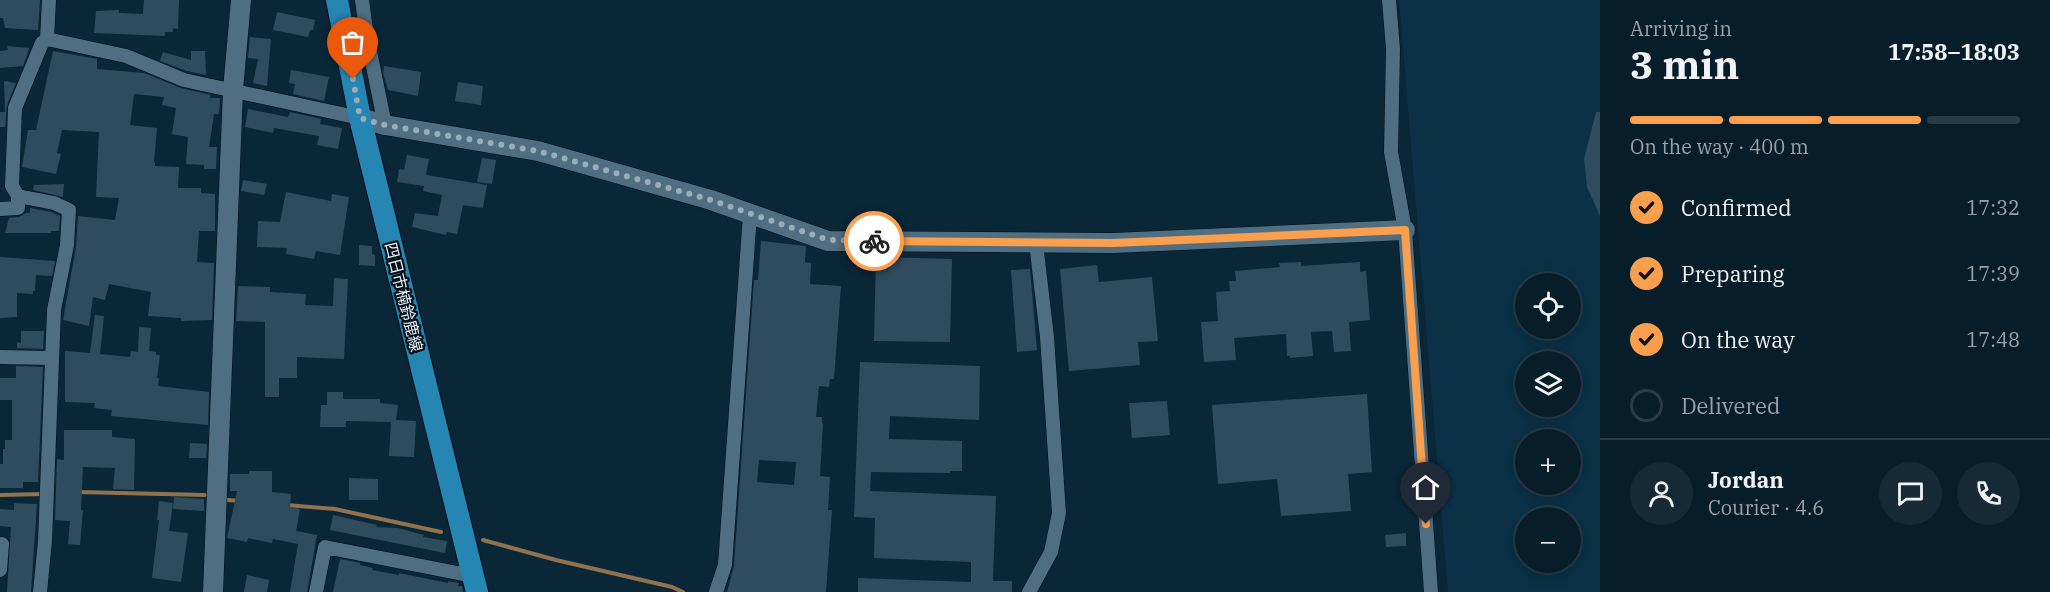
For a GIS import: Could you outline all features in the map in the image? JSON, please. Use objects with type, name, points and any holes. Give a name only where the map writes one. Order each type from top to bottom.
[{"type":"main road","name":"四日市楠鈴鹿線","points":[[337,0],[360,118],[475,584]]},
{"type":"street","points":[[0,209],[18,208],[18,196],[12,186],[15,108],[42,43],[47,39],[49,0]]},
{"type":"street","points":[[213,592],[233,90],[241,0]]},
{"type":"street","points":[[362,0],[385,125]]},
{"type":"street","points":[[1389,0],[1393,49],[1391,152],[1405,230],[1431,592]]},
{"type":"street","points":[[47,39],[126,56],[184,80],[385,125],[538,151],[711,200],[828,240],[1036,243],[1178,241],[1405,230]]},
{"type":"street","points":[[18,196],[54,202],[69,210],[67,245],[54,310],[45,542],[40,592]]},
{"type":"street","points":[[716,592],[725,565],[750,214]]},
{"type":"street","points":[[1029,592],[1052,552],[1059,513],[1047,337],[1036,243]]},
{"type":"street","points":[[0,357],[52,358]]},
{"type":"street","points":[[0,570],[2,544]]},
{"type":"street","points":[[316,592],[325,547],[475,584]]},
{"type":"shaded area","points":[[1399,0],[1600,0],[1600,592],[1448,592]]},
{"type":"building","points":[[0,0],[40,0],[38,30],[5,28],[3,18],[0,18]]},
{"type":"building","points":[[144,0],[179,0],[178,29],[173,28],[173,32],[165,32],[165,36],[94,33],[96,11],[119,10],[119,13],[143,14]]},
{"type":"building","points":[[277,12],[315,20],[313,30],[310,30],[308,37],[273,30]]},
{"type":"building","points":[[250,37],[271,39],[267,86],[253,83],[258,59],[248,58]]},
{"type":"building","points":[[7,46],[29,48],[23,66],[0,68],[0,51],[8,50]]},
{"type":"building","points":[[53,51],[97,59],[97,69],[144,73],[181,88],[211,95],[210,98],[220,98],[219,114],[214,114],[209,147],[217,147],[216,169],[204,169],[204,165],[186,164],[188,137],[172,134],[176,108],[162,105],[164,97],[134,94],[130,125],[157,128],[155,166],[179,167],[178,188],[201,188],[201,193],[215,194],[215,231],[199,231],[197,262],[214,263],[212,320],[181,321],[181,318],[148,316],[151,292],[109,284],[105,300],[93,297],[89,326],[63,320],[76,247],[78,216],[115,220],[119,198],[96,197],[99,132],[62,130],[57,153],[61,154],[56,174],[22,167],[28,130],[36,130]]},
{"type":"building","points":[[191,51],[205,51],[206,75],[160,61],[163,52],[191,60]]},
{"type":"building","points":[[384,66],[421,72],[418,96],[388,90],[383,73]]},
{"type":"building","points":[[291,70],[329,77],[324,101],[293,94],[295,84],[289,83]]},
{"type":"building","points":[[4,81],[16,83],[7,105],[5,127],[0,127],[0,112],[5,112]]},
{"type":"building","points":[[458,82],[483,86],[481,105],[455,101]]},
{"type":"building","points":[[248,109],[288,117],[290,112],[321,119],[320,124],[342,128],[338,149],[317,145],[319,136],[274,128],[273,133],[245,127]]},
{"type":"building","points":[[1596,112],[1600,112],[1600,216],[1587,187],[1584,159]]},
{"type":"building","points":[[407,155],[429,159],[426,175],[487,185],[483,208],[463,205],[457,234],[447,232],[446,235],[412,227],[415,213],[438,216],[442,195],[423,191],[424,186],[397,182],[399,169],[404,170]]},
{"type":"building","points":[[482,158],[496,160],[492,184],[477,182]]},
{"type":"building","points":[[243,180],[267,184],[264,195],[241,191]]},
{"type":"building","points":[[64,184],[63,197],[33,190],[34,185]]},
{"type":"building","points":[[286,192],[331,201],[332,194],[349,197],[340,255],[316,251],[314,259],[286,254],[287,248],[257,247],[258,221],[280,222]]},
{"type":"building","points":[[30,208],[60,216],[59,231],[5,233],[9,218],[30,213]]},
{"type":"building","points":[[761,241],[806,246],[805,262],[811,263],[810,284],[841,286],[834,379],[830,379],[829,387],[819,386],[816,417],[822,417],[823,423],[820,476],[830,477],[828,510],[832,510],[826,592],[727,592],[734,566],[754,280],[758,280]],"holes":[[[759,460],[796,462],[794,485],[757,482]]]},
{"type":"building","points":[[359,245],[372,246],[375,266],[359,265]]},
{"type":"building","points":[[0,257],[55,261],[52,276],[36,275],[33,294],[17,293],[17,317],[0,318]]},
{"type":"building","points":[[876,257],[952,259],[950,342],[874,341]]},
{"type":"building","points":[[1301,262],[1301,266],[1360,262],[1360,272],[1366,271],[1370,320],[1349,322],[1351,351],[1334,352],[1332,331],[1311,332],[1313,356],[1290,358],[1287,356],[1286,334],[1234,338],[1236,360],[1204,362],[1201,322],[1218,321],[1216,292],[1230,291],[1229,281],[1236,281],[1235,271],[1280,267],[1279,263]]},
{"type":"building","points":[[1097,265],[1099,282],[1152,277],[1158,341],[1138,342],[1140,365],[1069,371],[1060,269]]},
{"type":"building","points":[[1030,269],[1037,350],[1017,352],[1011,270]]},
{"type":"building","points":[[334,278],[348,279],[344,359],[297,357],[297,378],[279,378],[279,397],[265,397],[265,322],[236,321],[238,286],[270,287],[270,292],[306,294],[305,305],[333,306]]},
{"type":"building","points":[[95,315],[104,316],[100,354],[130,357],[131,351],[138,352],[139,327],[151,328],[149,351],[160,355],[158,386],[209,392],[208,425],[111,416],[112,410],[94,408],[95,403],[65,402],[65,351],[90,353]]},
{"type":"building","points":[[21,331],[44,331],[43,349],[17,348],[17,342],[21,343]]},
{"type":"building","points":[[860,362],[980,366],[979,420],[890,416],[889,439],[962,441],[962,471],[950,471],[950,473],[871,472],[870,491],[996,496],[993,581],[1012,581],[1012,592],[858,592],[858,578],[971,582],[971,562],[874,558],[875,518],[854,517]]},
{"type":"building","points":[[16,366],[43,367],[38,482],[23,482],[23,488],[0,488],[0,464],[3,464],[5,440],[12,440],[12,400],[0,400],[0,378],[16,378]]},
{"type":"building","points":[[327,392],[343,392],[343,399],[380,399],[380,403],[398,405],[396,420],[416,421],[414,457],[389,456],[391,422],[346,421],[346,427],[320,427],[321,405],[327,405]]},
{"type":"building","points":[[1367,394],[1372,472],[1348,474],[1351,511],[1281,516],[1277,479],[1218,484],[1212,405]]},
{"type":"building","points":[[1167,401],[1170,435],[1132,438],[1129,403]]},
{"type":"building","points":[[64,430],[112,430],[112,437],[135,439],[134,490],[113,489],[115,468],[83,467],[80,545],[68,544],[70,521],[55,520],[57,459],[64,460]]},
{"type":"building","points":[[190,443],[207,444],[206,458],[189,458]]},
{"type":"building","points":[[249,471],[272,471],[272,492],[291,494],[290,507],[300,509],[296,531],[317,535],[307,592],[290,592],[298,544],[273,539],[272,543],[248,538],[247,542],[227,538],[237,491],[230,491],[230,474],[249,474]]},
{"type":"building","points":[[349,478],[378,479],[378,500],[349,500]]},
{"type":"building","points":[[174,497],[204,499],[204,511],[173,509]]},
{"type":"building","points":[[159,501],[173,503],[169,531],[188,533],[181,582],[152,578]]},
{"type":"building","points":[[14,503],[37,504],[31,592],[7,592],[11,527],[0,526],[0,509],[14,510]]},
{"type":"building","points":[[333,515],[377,525],[376,527],[398,528],[424,535],[423,537],[447,541],[445,553],[330,530]]},
{"type":"building","points":[[1406,533],[1406,546],[1386,547],[1385,535]]},
{"type":"building","points":[[340,559],[360,563],[360,565],[373,568],[372,570],[459,583],[458,586],[462,586],[463,592],[333,592]]},
{"type":"building","points":[[247,575],[269,580],[267,592],[244,592]]},
{"type":"waterway","points":[[78,492],[205,495]]},
{"type":"waterway","points":[[0,495],[44,494]]},
{"type":"waterway","points":[[228,500],[240,501]]},
{"type":"waterway","points":[[286,505],[335,509],[441,532]]},
{"type":"waterway","points":[[483,540],[672,587],[683,592]]},
{"type":"way so far","points":[[353,79],[360,118],[385,125],[538,151],[711,200],[828,240],[874,241]]},
{"type":"route","points":[[874,241],[1113,243],[1405,230],[1426,524]]}]
